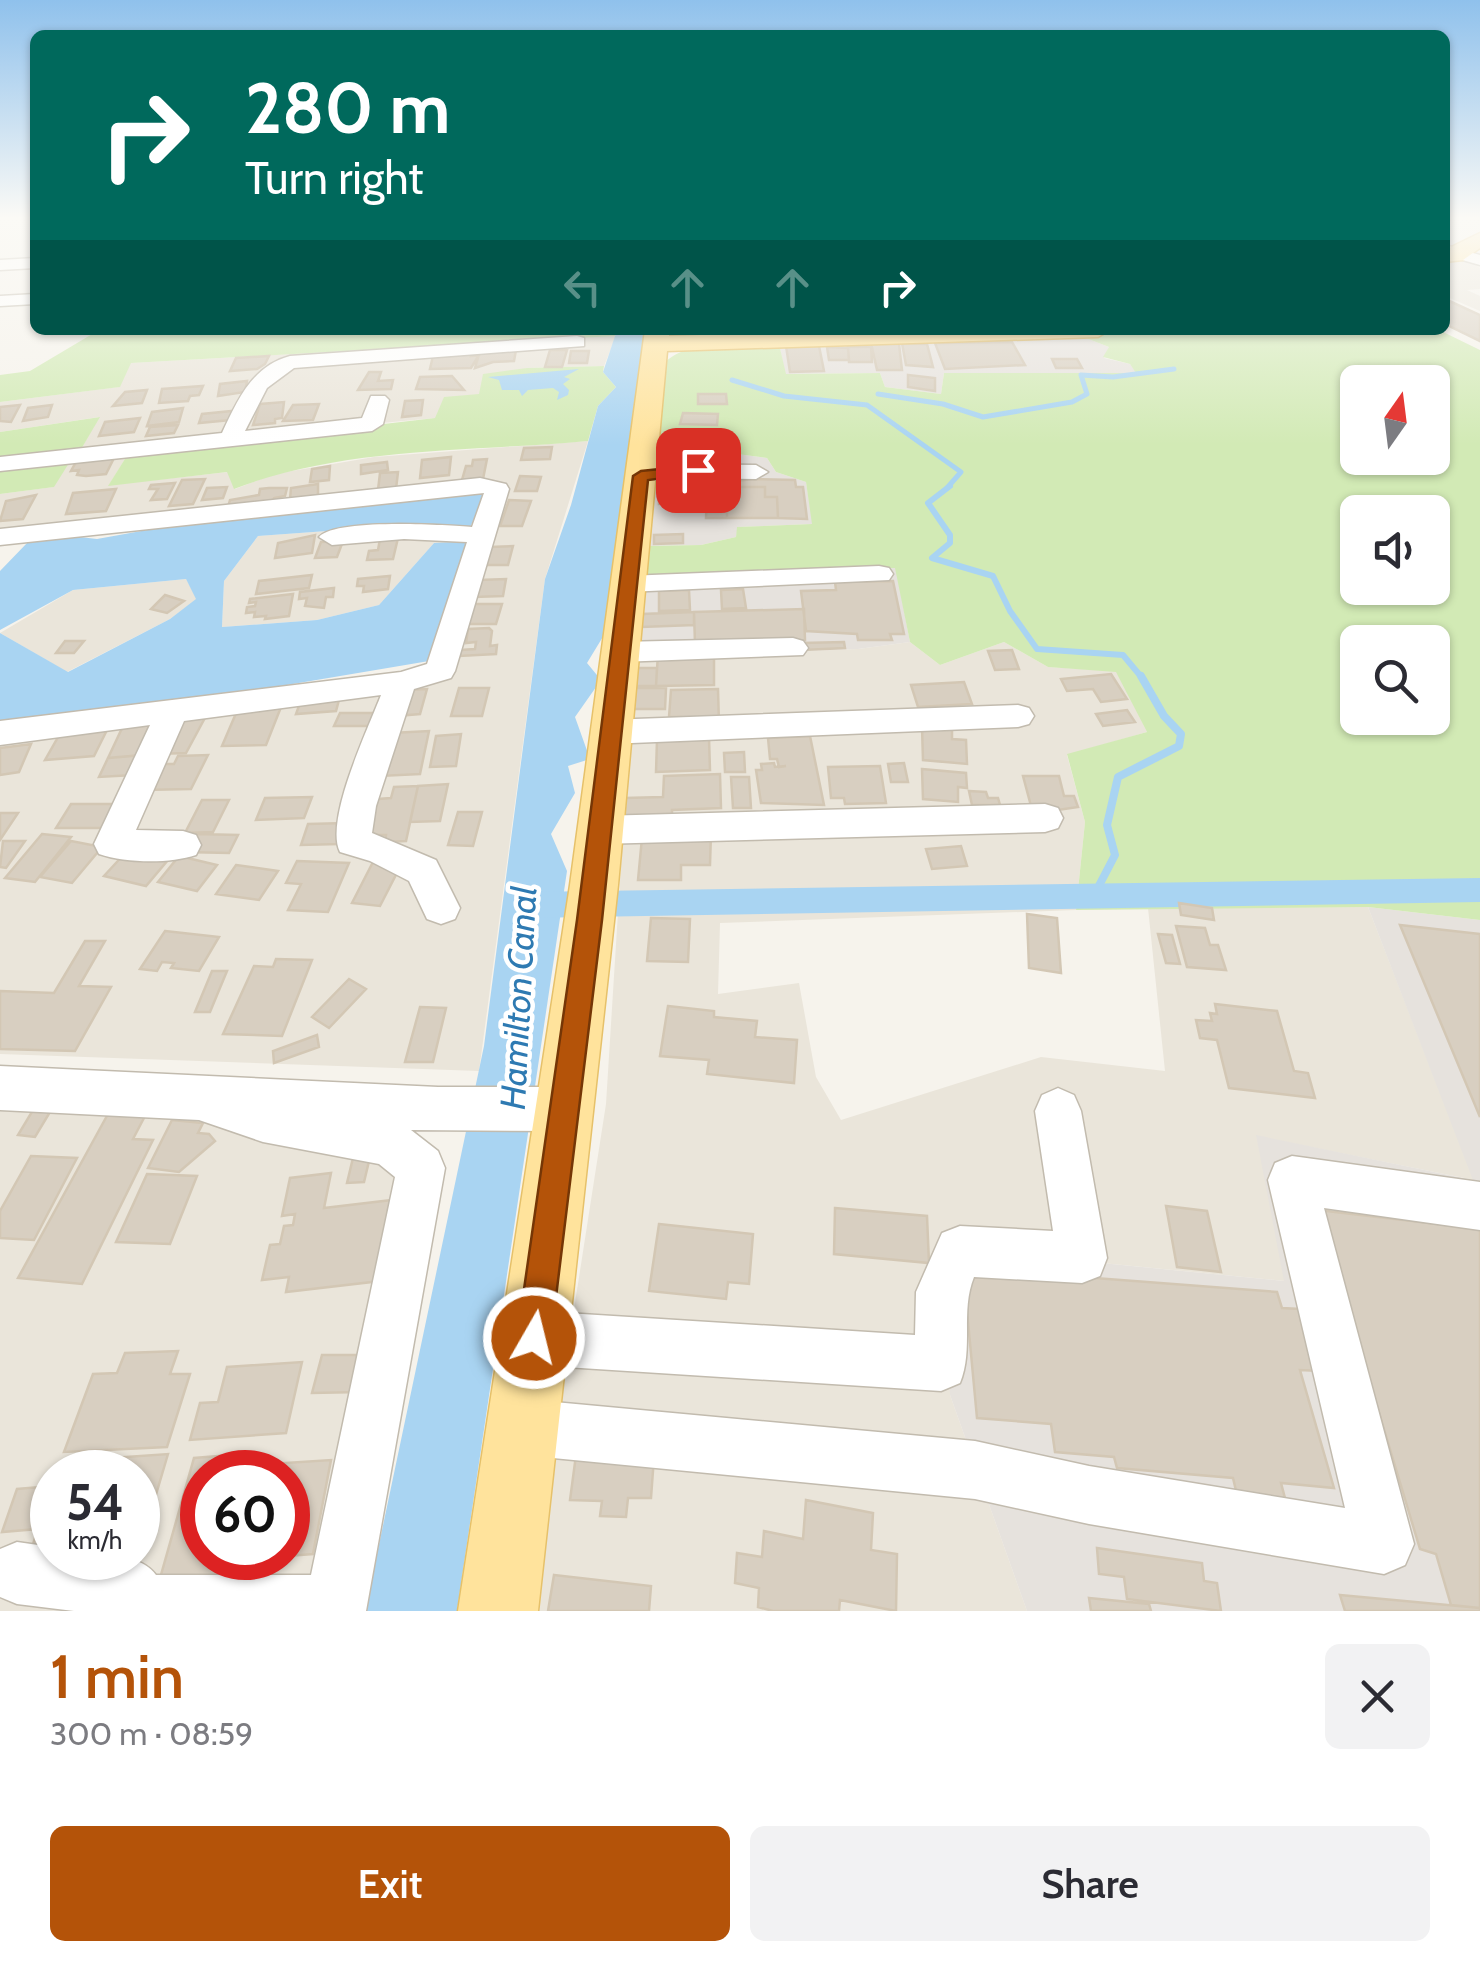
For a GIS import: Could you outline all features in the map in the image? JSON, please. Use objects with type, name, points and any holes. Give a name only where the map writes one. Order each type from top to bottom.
[{"type":"main road","points":[[498,1611],[592,903],[608,732],[656,337],[782,335]]},
{"type":"street","points":[[0,301],[30,299]]},
{"type":"street","points":[[230,439],[256,385],[272,368],[290,362],[577,342]]},
{"type":"street","points":[[0,464],[372,424],[378,400]]},
{"type":"street","points":[[641,476],[688,470],[756,472]]},
{"type":"street","points":[[0,733],[401,682],[440,671],[497,490],[480,486],[6,542]]},
{"type":"street","points":[[332,537],[404,531],[482,535]]},
{"type":"street","points":[[628,584],[879,574]]},
{"type":"street","points":[[619,652],[793,648]]},
{"type":"street","points":[[401,682],[358,806],[353,842],[381,850],[423,871],[441,908]]},
{"type":"street","points":[[173,710],[112,844],[184,845]]},
{"type":"street","points":[[608,732],[1018,716]]},
{"type":"street","points":[[599,830],[1046,818]]},
{"type":"street","points":[[0,1088],[564,1108]]},
{"type":"street","points":[[17,1573],[127,1587],[141,1606],[335,1608],[422,1168],[390,1142],[263,1120],[200,1098]]},
{"type":"street","points":[[534,1338],[941,1364],[942,1292],[960,1251],[1082,1258],[1058,1110]]},
{"type":"street","points":[[522,1427],[975,1470],[1089,1495],[1384,1544],[1292,1180],[1480,1206]]},
{"type":"shaded area","points":[[1450,294],[1480,296],[1480,311],[1450,298]]},
{"type":"shaded area","points":[[1078,335],[1109,347],[1104,358],[1130,364],[1137,373],[944,373],[941,394],[885,387],[880,373],[785,374],[779,344]]},
{"type":"shaded area","points":[[616,336],[604,366],[527,368],[436,418],[80,451],[99,417],[0,432],[0,402],[119,387],[130,363]]},
{"type":"shaded area","points":[[588,441],[545,579],[479,1071],[0,1054],[0,739],[449,676],[434,543],[379,605],[317,620],[222,627],[224,581],[258,536],[410,525],[492,534],[498,481],[0,533],[0,494],[53,487],[71,460],[128,454],[109,485],[228,472],[235,489],[274,474],[374,457]]},
{"type":"shaded area","points":[[737,454],[767,458],[776,472],[806,482],[813,524],[738,527],[736,537],[701,545],[647,546],[652,468],[724,464]]},
{"type":"shaded area","points":[[896,568],[910,642],[858,649],[634,657],[645,576]]},
{"type":"shaded area","points":[[186,579],[197,599],[170,619],[67,672],[0,633],[73,590]]},
{"type":"shaded area","points":[[910,642],[940,665],[1004,642],[1048,667],[1117,671],[1147,732],[1067,755],[1085,822],[1076,910],[720,923],[718,994],[799,983],[816,1077],[841,1120],[1041,1057],[1165,1071],[1148,908],[1368,907],[1474,1180],[1257,1136],[1285,1281],[949,1248],[950,1395],[1027,1611],[527,1611],[606,1104],[634,657],[858,649]]},
{"type":"shaded area","points":[[1368,907],[1480,920],[1480,1611],[1027,1611],[950,1395],[949,1248],[1284,1281],[1256,1135],[1473,1180]]},
{"type":"shaded area","points":[[0,1102],[200,1111],[411,1174],[313,1611],[0,1611]]},
{"type":"green space","points":[[91,335],[615,335],[131,363],[120,387],[0,402],[0,375],[30,371]]},
{"type":"green space","points":[[1078,335],[1449,335],[1480,350],[1480,920],[1368,907],[1076,910],[1085,822],[1067,754],[1147,732],[1116,672],[1048,667],[1004,642],[940,665],[910,642],[895,568],[645,576],[647,546],[701,545],[736,537],[737,527],[812,524],[806,482],[776,472],[767,458],[737,454],[724,464],[652,468],[659,451],[664,363],[676,355],[719,344],[779,344],[786,374],[880,373],[885,387],[941,394],[944,373],[1136,373],[1130,364],[1103,357],[1109,347]]},
{"type":"green space","points":[[604,366],[603,372],[616,387],[598,406],[588,441],[364,458],[276,475],[234,489],[227,472],[108,486],[128,454],[435,418],[444,397],[479,394],[483,374],[527,368]]},
{"type":"green space","points":[[100,417],[80,451],[0,460],[0,432]]},
{"type":"green space","points":[[71,460],[54,487],[0,494],[0,468]]},
{"type":"water","name":"Hamilton Canal","points":[[615,335],[649,335],[604,635],[587,663],[601,680],[575,717],[590,759],[568,766],[575,793],[551,834],[567,871],[457,1611],[365,1611],[484,1046],[545,579],[571,505],[598,406],[616,387],[603,372]]},
{"type":"water","points":[[579,369],[564,377],[570,379],[563,384],[568,395],[557,400],[559,392],[553,388],[528,390],[522,396],[519,390],[502,390],[499,380],[488,377]]},
{"type":"water","points":[[487,494],[468,531],[410,525],[258,536],[224,581],[222,627],[317,620],[379,605],[434,543],[473,541],[435,660],[275,687],[0,722],[0,633],[68,672],[170,619],[196,599],[186,579],[73,590],[0,630],[0,571],[28,542],[71,536],[97,539],[158,528]]},
{"type":"building","points":[[1450,301],[1480,315],[1480,341],[1450,326]]},
{"type":"building","points":[[1012,342],[1025,365],[945,369],[935,343]]},
{"type":"building","points":[[871,343],[899,344],[902,370],[877,370]]},
{"type":"building","points":[[902,343],[927,344],[933,367],[906,365]]},
{"type":"building","points":[[786,346],[819,346],[824,371],[790,372]]},
{"type":"building","points":[[827,347],[848,348],[849,360],[829,360]]},
{"type":"building","points":[[848,347],[871,347],[872,362],[849,362]]},
{"type":"building","points":[[516,350],[514,361],[475,368],[480,351]]},
{"type":"building","points":[[550,350],[567,350],[562,367],[545,367]]},
{"type":"building","points":[[571,351],[589,351],[587,363],[569,363]]},
{"type":"building","points":[[472,352],[471,356],[479,355],[471,368],[430,369],[433,356]]},
{"type":"building","points":[[269,356],[257,369],[230,371],[236,358]]},
{"type":"building","points":[[1052,359],[1077,359],[1082,368],[1056,368]]},
{"type":"building","points":[[369,372],[381,372],[378,381],[393,380],[391,389],[358,390]]},
{"type":"building","points":[[908,375],[935,378],[935,391],[908,387]]},
{"type":"building","points":[[452,376],[464,390],[416,389],[420,377]]},
{"type":"building","points":[[247,381],[245,392],[218,396],[220,384]]},
{"type":"building","points":[[203,386],[199,395],[190,396],[188,401],[159,403],[162,389]]},
{"type":"building","points":[[147,390],[142,403],[113,406],[125,392]]},
{"type":"building","points":[[698,394],[726,394],[727,404],[698,404]]},
{"type":"building","points":[[423,400],[421,415],[402,417],[405,401]]},
{"type":"building","points":[[284,402],[282,418],[275,419],[275,423],[253,425],[260,404]]},
{"type":"building","points":[[319,404],[313,420],[283,421],[293,405]]},
{"type":"building","points":[[20,405],[11,422],[0,421],[0,407]]},
{"type":"building","points":[[52,405],[48,417],[23,421],[28,408]]},
{"type":"building","points":[[183,408],[179,422],[147,426],[152,412]]},
{"type":"building","points":[[232,411],[230,420],[199,423],[202,414]]},
{"type":"building","points":[[683,413],[718,414],[717,425],[680,424]]},
{"type":"building","points":[[140,418],[134,432],[99,436],[105,422]]},
{"type":"building","points":[[178,425],[174,433],[146,436],[150,427]]},
{"type":"building","points":[[552,447],[550,459],[521,460],[524,448]]},
{"type":"building","points":[[451,457],[449,475],[420,478],[422,460]]},
{"type":"building","points":[[114,458],[106,474],[86,476],[77,475],[79,470],[71,471],[76,462]]},
{"type":"building","points":[[487,459],[483,479],[462,480],[466,466],[472,466],[473,460]]},
{"type":"building","points":[[387,462],[388,470],[361,474],[361,465]]},
{"type":"building","points":[[330,466],[329,480],[310,482],[312,469]]},
{"type":"building","points":[[398,472],[396,489],[378,490],[380,473]]},
{"type":"building","points":[[520,476],[541,477],[537,491],[515,491]]},
{"type":"building","points":[[205,479],[193,504],[169,506],[182,480]]},
{"type":"building","points":[[795,480],[796,487],[803,487],[807,519],[778,518],[777,497],[765,497],[765,487],[737,487],[737,481]]},
{"type":"building","points":[[175,483],[167,499],[151,500],[158,489],[149,489],[151,485]]},
{"type":"building","points":[[318,484],[318,495],[290,499],[291,488]]},
{"type":"building","points":[[227,487],[223,498],[202,500],[207,488]]},
{"type":"building","points":[[765,487],[765,497],[777,497],[778,518],[727,518],[727,490]]},
{"type":"building","points":[[287,488],[285,496],[274,498],[272,504],[228,507],[230,500],[259,495],[260,489]]},
{"type":"building","points":[[116,489],[106,511],[66,514],[73,493]]},
{"type":"building","points":[[700,494],[700,502],[659,504],[659,496]]},
{"type":"building","points":[[36,495],[23,519],[0,521],[6,501]]},
{"type":"building","points":[[707,495],[727,495],[727,518],[706,518]]},
{"type":"building","points":[[509,500],[531,501],[522,526],[500,526]]},
{"type":"building","points":[[683,534],[683,543],[654,544],[654,535]]},
{"type":"building","points":[[315,535],[312,553],[275,558],[278,543]]},
{"type":"building","points":[[398,538],[393,559],[367,560],[369,551],[378,550],[380,539]]},
{"type":"building","points":[[343,541],[337,557],[315,558],[321,542]]},
{"type":"building","points":[[513,546],[508,565],[485,565],[490,547]]},
{"type":"building","points":[[312,575],[309,588],[256,594],[259,581]]},
{"type":"building","points":[[390,576],[388,589],[363,592],[364,586],[357,586],[358,579]]},
{"type":"building","points":[[506,579],[503,596],[475,597],[479,580]]},
{"type":"building","points":[[893,581],[904,634],[890,634],[892,640],[858,640],[857,634],[806,631],[801,591],[836,590],[835,582]]},
{"type":"building","points":[[334,588],[333,597],[326,597],[324,608],[305,606],[307,598],[299,599],[300,592]]},
{"type":"building","points":[[743,589],[746,608],[722,609],[721,590]]},
{"type":"building","points":[[689,590],[690,610],[659,611],[659,591]]},
{"type":"building","points":[[293,594],[289,616],[265,619],[266,616],[254,617],[255,612],[246,613],[247,607],[255,606],[256,602],[249,603],[250,599]]},
{"type":"building","points":[[165,595],[184,601],[167,613],[151,609]]},
{"type":"building","points":[[470,604],[502,604],[496,624],[463,624]]},
{"type":"building","points":[[804,609],[805,640],[695,644],[694,612]]},
{"type":"building","points":[[694,612],[694,625],[642,627],[642,614]]},
{"type":"building","points":[[489,628],[490,646],[497,645],[496,654],[460,656],[461,650],[475,649],[476,642],[466,643],[468,629]]},
{"type":"building","points":[[65,641],[84,641],[74,653],[56,653]]},
{"type":"building","points":[[844,642],[845,648],[803,650],[802,643]]},
{"type":"building","points":[[1012,650],[1019,669],[995,670],[988,651]]},
{"type":"building","points":[[658,653],[714,656],[714,685],[656,686]]},
{"type":"building","points":[[635,668],[657,668],[656,686],[634,686]]},
{"type":"building","points":[[1111,674],[1127,699],[1101,702],[1093,689],[1067,691],[1061,679]]},
{"type":"building","points":[[964,682],[972,704],[918,707],[911,685]]},
{"type":"building","points":[[459,688],[489,688],[482,716],[451,716]]},
{"type":"building","points":[[631,688],[666,688],[665,709],[629,709]]},
{"type":"building","points":[[427,689],[420,714],[396,716],[405,690]]},
{"type":"building","points":[[718,689],[719,724],[681,724],[681,717],[669,717],[671,690]]},
{"type":"building","points":[[339,700],[336,711],[296,714],[300,703]]},
{"type":"building","points":[[283,702],[266,745],[222,746],[240,704]]},
{"type":"building","points":[[1127,710],[1135,722],[1103,726],[1096,714]]},
{"type":"building","points":[[340,713],[378,713],[373,726],[334,726]]},
{"type":"building","points":[[206,716],[186,753],[158,754],[179,717]]},
{"type":"building","points":[[159,722],[143,755],[108,758],[124,724]]},
{"type":"building","points":[[922,727],[952,729],[952,739],[966,740],[967,764],[923,760]]},
{"type":"building","points":[[108,728],[94,756],[45,760],[61,732]]},
{"type":"building","points":[[429,731],[420,774],[380,776],[391,733]]},
{"type":"building","points":[[461,734],[456,766],[430,767],[436,736]]},
{"type":"building","points":[[810,736],[824,805],[761,803],[756,770],[762,770],[761,764],[774,763],[779,767],[777,759],[770,759],[768,738]]},
{"type":"building","points":[[709,738],[710,770],[656,772],[657,740]]},
{"type":"building","points":[[31,744],[19,772],[0,775],[0,748]]},
{"type":"building","points":[[744,752],[745,772],[725,772],[724,753]]},
{"type":"building","points":[[143,755],[134,775],[99,777],[108,758]]},
{"type":"building","points":[[208,755],[191,789],[143,790],[157,764],[174,764],[178,756]]},
{"type":"building","points":[[904,763],[908,782],[891,782],[888,764]]},
{"type":"building","points":[[880,766],[886,803],[845,804],[844,798],[831,798],[828,767]]},
{"type":"building","points":[[922,769],[966,773],[967,788],[958,787],[958,802],[923,799]]},
{"type":"building","points":[[720,774],[721,808],[672,810],[672,817],[624,819],[625,798],[663,797],[664,776]]},
{"type":"building","points":[[1023,776],[1059,776],[1064,796],[1074,796],[1078,807],[1051,811],[1031,806]]},
{"type":"building","points":[[731,777],[749,777],[751,808],[733,808]]},
{"type":"building","points":[[448,784],[440,821],[410,822],[418,786]]},
{"type":"building","points":[[418,786],[406,841],[385,842],[386,835],[368,835],[378,799],[391,798],[394,787]]},
{"type":"building","points":[[969,791],[986,792],[988,798],[998,798],[1000,805],[972,805]]},
{"type":"building","points":[[312,797],[304,818],[256,820],[265,798]]},
{"type":"building","points":[[202,800],[229,800],[213,832],[185,833]]},
{"type":"building","points":[[71,804],[121,804],[107,828],[56,828]]},
{"type":"building","points":[[458,812],[482,812],[473,846],[448,845]]},
{"type":"building","points":[[0,813],[18,813],[0,840]]},
{"type":"building","points":[[346,823],[339,844],[301,845],[308,824]]},
{"type":"building","points":[[711,833],[710,865],[681,865],[681,880],[638,880],[642,838]]},
{"type":"building","points":[[42,834],[71,837],[35,882],[5,878]]},
{"type":"building","points":[[196,834],[238,835],[229,853],[185,852]]},
{"type":"building","points":[[3,841],[25,841],[6,868],[0,867]]},
{"type":"building","points":[[71,841],[102,847],[72,883],[40,877]]},
{"type":"building","points":[[961,846],[967,866],[932,869],[926,849]]},
{"type":"building","points":[[127,851],[168,860],[146,886],[104,876]]},
{"type":"building","points":[[179,856],[217,865],[197,891],[158,882]]},
{"type":"building","points":[[374,860],[402,863],[380,906],[352,903]]},
{"type":"building","points":[[297,861],[349,863],[328,912],[288,910],[301,884],[286,883]]},
{"type":"building","points":[[236,865],[278,871],[259,900],[216,894]]},
{"type":"building","points":[[1179,903],[1212,908],[1214,920],[1181,915]]},
{"type":"building","points":[[1027,914],[1057,918],[1061,973],[1029,968]]},
{"type":"building","points":[[651,918],[690,919],[688,962],[647,961]]},
{"type":"building","points":[[1400,925],[1480,934],[1480,1117]]},
{"type":"building","points":[[1176,926],[1205,928],[1210,945],[1218,945],[1226,970],[1187,967]]},
{"type":"building","points":[[165,931],[219,937],[199,971],[171,968],[174,963],[162,962],[157,971],[140,969]]},
{"type":"building","points":[[1158,934],[1172,935],[1180,964],[1166,963]]},
{"type":"building","points":[[85,941],[105,941],[79,986],[111,987],[75,1051],[0,1049],[0,991],[54,993]]},
{"type":"building","points":[[276,959],[312,960],[282,1036],[223,1034],[254,966],[273,967]]},
{"type":"building","points":[[212,971],[227,971],[210,1012],[195,1012]]},
{"type":"building","points":[[349,979],[366,989],[329,1028],[312,1017]]},
{"type":"building","points":[[1215,1004],[1277,1011],[1294,1071],[1308,1073],[1315,1098],[1229,1088],[1217,1040],[1200,1038],[1196,1020],[1212,1021],[1210,1013],[1217,1014]]},
{"type":"building","points":[[668,1006],[714,1011],[714,1017],[757,1021],[755,1037],[797,1040],[794,1083],[707,1074],[709,1060],[660,1056]]},
{"type":"building","points":[[420,1007],[446,1008],[433,1062],[405,1062]]},
{"type":"building","points":[[317,1035],[319,1047],[274,1063],[273,1051]]},
{"type":"building","points":[[36,1105],[53,1107],[35,1137],[18,1135]]},
{"type":"building","points":[[108,1114],[145,1116],[133,1139],[153,1140],[82,1284],[18,1278]]},
{"type":"building","points":[[172,1120],[203,1123],[198,1133],[209,1134],[215,1141],[179,1172],[148,1168]]},
{"type":"building","points":[[31,1156],[77,1158],[34,1240],[0,1238],[0,1211]]},
{"type":"building","points":[[370,1157],[364,1182],[347,1183],[353,1158]]},
{"type":"building","points":[[331,1173],[324,1208],[392,1200],[380,1281],[286,1292],[289,1277],[262,1280],[270,1245],[280,1244],[284,1226],[293,1225],[295,1214],[282,1216],[290,1178]]},
{"type":"building","points":[[147,1174],[197,1176],[170,1244],[116,1242]]},
{"type":"building","points":[[1166,1206],[1207,1211],[1221,1272],[1177,1267]]},
{"type":"building","points":[[835,1208],[927,1216],[929,1263],[834,1254]]},
{"type":"building","points":[[1318,1210],[1480,1229],[1480,1608],[1451,1605],[1436,1554],[1420,1549]]},
{"type":"building","points":[[659,1224],[753,1234],[749,1284],[728,1282],[726,1299],[649,1291]]},
{"type":"building","points":[[963,1268],[1277,1292],[1282,1308],[1300,1309],[1319,1371],[1300,1370],[1334,1488],[1281,1483],[1286,1502],[1238,1499],[1233,1478],[1117,1468],[1114,1457],[1055,1452],[1051,1424],[977,1418]]},
{"type":"building","points":[[178,1351],[170,1374],[190,1374],[167,1447],[65,1450],[93,1374],[117,1373],[125,1353]]},
{"type":"building","points":[[322,1355],[370,1355],[361,1392],[312,1393]]},
{"type":"building","points":[[302,1362],[286,1433],[190,1440],[200,1403],[218,1402],[227,1367]]},
{"type":"building","points":[[168,1454],[160,1481],[160,1455]]},
{"type":"building","points":[[576,1455],[654,1457],[651,1498],[628,1498],[626,1517],[600,1516],[602,1501],[570,1500]]},
{"type":"building","points":[[331,1460],[310,1554],[310,1461]]},
{"type":"building","points":[[30,1488],[30,1530],[2,1532],[17,1489]]},
{"type":"building","points":[[806,1500],[873,1513],[871,1550],[897,1554],[896,1611],[840,1600],[839,1611],[773,1611],[758,1607],[759,1588],[735,1583],[737,1553],[762,1557],[764,1531],[803,1539]]},
{"type":"building","points":[[180,1508],[180,1580],[188,1580],[159,1582]]},
{"type":"building","points":[[1097,1548],[1202,1563],[1204,1581],[1217,1583],[1221,1611],[1127,1599],[1124,1577],[1099,1574]]},
{"type":"building","points":[[554,1575],[651,1586],[649,1611],[548,1611]]},
{"type":"building","points":[[1340,1595],[1480,1608],[1480,1611],[1345,1611]]},
{"type":"building","points":[[1089,1598],[1149,1604],[1151,1611],[1091,1611]]},
{"type":"waterway","points":[[878,394],[943,404],[983,417],[1072,402],[1087,394],[1081,375],[1113,377],[1174,369]]},
{"type":"waterway","points":[[732,380],[784,396],[867,405],[961,472],[947,488]]},
{"type":"waterway","points":[[950,486],[928,503],[950,535],[950,543],[932,558],[993,576],[1010,611],[1037,649],[1123,655],[1142,678]]},
{"type":"waterway","points":[[1092,899],[1115,855],[1107,825],[1118,777],[1179,746],[1181,734],[1164,716],[1142,678]]},
{"type":"waterway","name":"Hamilton Canal","points":[[527,905],[1480,890]]},
{"type":"route","points":[[534,1338],[590,920],[608,732],[641,476],[698,470]]}]
